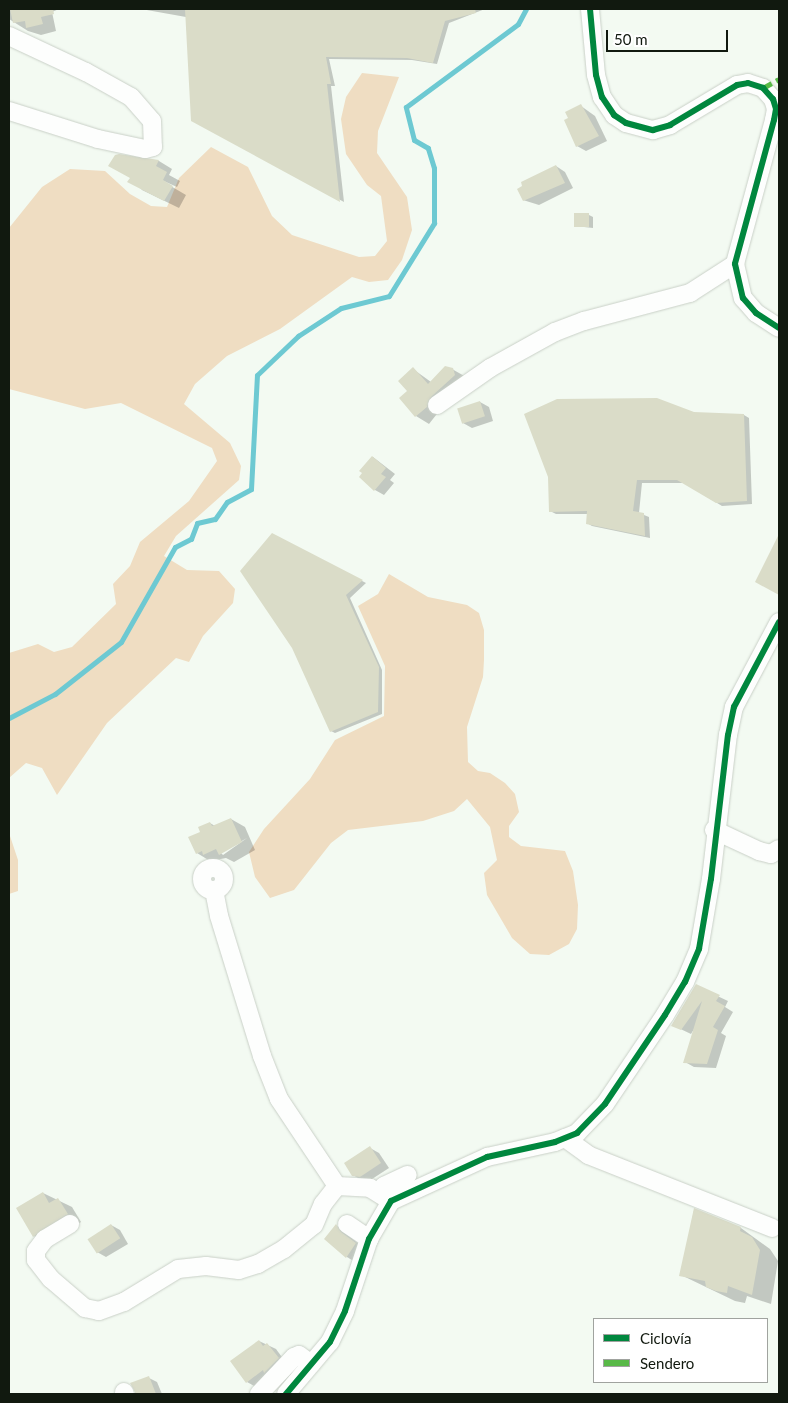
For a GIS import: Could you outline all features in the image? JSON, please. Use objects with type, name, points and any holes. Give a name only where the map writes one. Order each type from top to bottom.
[{"type":"street","points":[[590,9],[596,75],[602,97],[614,114],[626,123],[653,130],[670,125],[737,84],[748,83],[763,88],[773,99],[776,109],[774,120],[735,264],[743,298],[756,313],[779,328]]},
{"type":"street","points":[[9,36],[86,72],[131,97],[144,108],[152,121],[153,147],[145,148],[98,139],[9,111]]},
{"type":"street","points":[[438,405],[490,368],[555,332],[584,321],[690,293],[735,264]]},
{"type":"street","points":[[337,1186],[370,1188],[387,1197],[487,1157],[518,1152],[565,1138],[587,1125],[604,1104],[685,982],[699,948],[711,879],[714,830],[734,708],[779,622]]},
{"type":"street","points":[[714,830],[759,851],[771,854],[779,849]]},
{"type":"street","points":[[214,890],[219,916],[262,1056],[279,1099],[337,1186]]},
{"type":"street","points":[[565,1138],[588,1155],[772,1228]]},
{"type":"street","points":[[286,1394],[330,1342],[345,1311],[369,1239],[387,1197],[384,1186],[408,1175]]},
{"type":"street","points":[[70,1224],[45,1239],[36,1251],[36,1260],[51,1279],[80,1304],[99,1311],[124,1302],[178,1269],[206,1266],[239,1270],[258,1264],[284,1249],[314,1225],[322,1204],[337,1186]]},
{"type":"street","points":[[347,1224],[369,1239]]},
{"type":"street","points":[[260,1394],[294,1357],[299,1355],[311,1364]]},
{"type":"shaded area","points":[[362,73],[399,77],[378,131],[377,153],[407,197],[412,230],[402,260],[388,280],[369,282],[352,277],[280,329],[227,356],[195,384],[184,404],[230,443],[241,466],[239,480],[176,536],[164,556],[187,570],[219,571],[235,589],[233,603],[203,636],[189,662],[176,658],[107,723],[57,795],[42,768],[26,763],[9,778],[9,653],[38,644],[54,652],[72,647],[116,604],[113,584],[130,566],[140,542],[189,501],[217,461],[212,448],[121,403],[85,409],[9,389],[9,228],[42,187],[70,169],[105,171],[130,194],[151,206],[167,207],[179,178],[211,147],[248,167],[272,216],[292,235],[359,257],[375,256],[387,241],[381,196],[367,185],[346,154],[341,119],[346,97]]},
{"type":"shaded area","points":[[389,574],[428,597],[467,605],[479,613],[484,630],[483,677],[467,727],[468,762],[478,771],[490,773],[505,783],[515,794],[519,812],[509,826],[509,837],[521,846],[565,851],[573,871],[578,905],[577,929],[569,944],[549,955],[530,954],[512,938],[487,895],[484,873],[497,860],[490,827],[467,799],[454,811],[423,821],[348,830],[331,843],[294,890],[270,898],[255,877],[249,852],[264,829],[310,779],[335,740],[384,716],[385,666],[358,606],[378,594]]},
{"type":"shaded area","points":[[9,833],[18,860],[18,891],[9,894]]},
{"type":"building","points":[[10,9],[53,9],[54,14],[41,17],[43,24],[26,28],[25,21],[13,23]]},
{"type":"building","points":[[185,9],[475,9],[476,13],[445,21],[433,63],[407,58],[326,57],[331,84],[327,84],[340,202],[191,121]]},
{"type":"building","points":[[581,104],[599,136],[576,147],[564,120],[568,118],[565,112]]},
{"type":"building","points":[[115,155],[159,160],[156,166],[167,172],[163,180],[173,186],[164,201],[127,182],[130,178],[108,166]]},
{"type":"building","points":[[556,165],[565,183],[523,201],[517,189],[522,186],[521,182]]},
{"type":"building","points":[[574,213],[589,213],[589,227],[574,227]]},
{"type":"building","points":[[445,366],[453,368],[455,375],[431,397],[427,407],[415,417],[399,398],[407,391],[398,381],[413,367],[428,384]]},
{"type":"building","points":[[657,398],[694,412],[744,414],[747,501],[716,503],[677,480],[637,480],[633,511],[644,513],[645,536],[586,524],[587,511],[549,512],[548,477],[524,414],[557,399]]},
{"type":"building","points":[[480,401],[485,416],[462,424],[457,408]]},
{"type":"building","points":[[372,456],[386,468],[381,474],[386,477],[374,491],[359,477],[362,473],[359,471]]},
{"type":"building","points":[[272,533],[363,580],[346,595],[379,667],[378,712],[330,732],[292,648],[240,571]]},
{"type":"building","points":[[779,534],[779,595],[755,582]]},
{"type":"building","points":[[231,818],[242,842],[219,855],[216,849],[203,855],[202,851],[196,854],[188,837],[200,832],[198,827],[210,822],[212,826]]},
{"type":"building","points":[[696,984],[720,995],[716,1001],[725,1006],[713,1027],[718,1030],[707,1064],[683,1063],[702,1001],[681,1030],[671,1026]]},
{"type":"building","points":[[370,1146],[381,1163],[360,1177],[352,1176],[344,1163]]},
{"type":"building","points":[[43,1192],[49,1203],[58,1198],[68,1214],[33,1237],[16,1208]]},
{"type":"building","points":[[694,1208],[741,1227],[740,1231],[752,1237],[760,1250],[752,1295],[728,1286],[727,1293],[716,1291],[706,1287],[705,1281],[679,1276]]},
{"type":"building","points":[[111,1224],[120,1238],[97,1254],[88,1239]]},
{"type":"building","points":[[336,1224],[341,1232],[356,1243],[346,1258],[324,1239]]},
{"type":"building","points":[[259,1340],[263,1346],[267,1343],[279,1358],[264,1373],[263,1370],[246,1383],[230,1361]]},
{"type":"building","points":[[149,1376],[156,1394],[136,1394],[130,1383]]},
{"type":"waterway","points":[[9,718],[55,694],[121,642],[175,547],[191,539],[197,523],[215,519],[227,502],[251,489],[257,375],[298,336],[341,308],[389,296],[434,223],[434,168],[428,148],[414,140],[406,107],[518,24],[526,9]]},
{"type":"marked path","points":[[763,88],[779,79]]},
{"type":"cycle path","points":[[590,9],[596,75],[602,97],[614,115],[626,123],[653,130],[670,125],[737,85],[748,83],[763,88],[773,99],[776,109],[774,120],[735,264],[743,298],[756,313],[779,328]]},
{"type":"cycle path","points":[[286,1394],[330,1342],[345,1311],[369,1239],[391,1201],[487,1157],[555,1142],[577,1133],[605,1104],[665,1015],[685,982],[699,949],[711,879],[728,735],[734,707],[779,622]]}]
